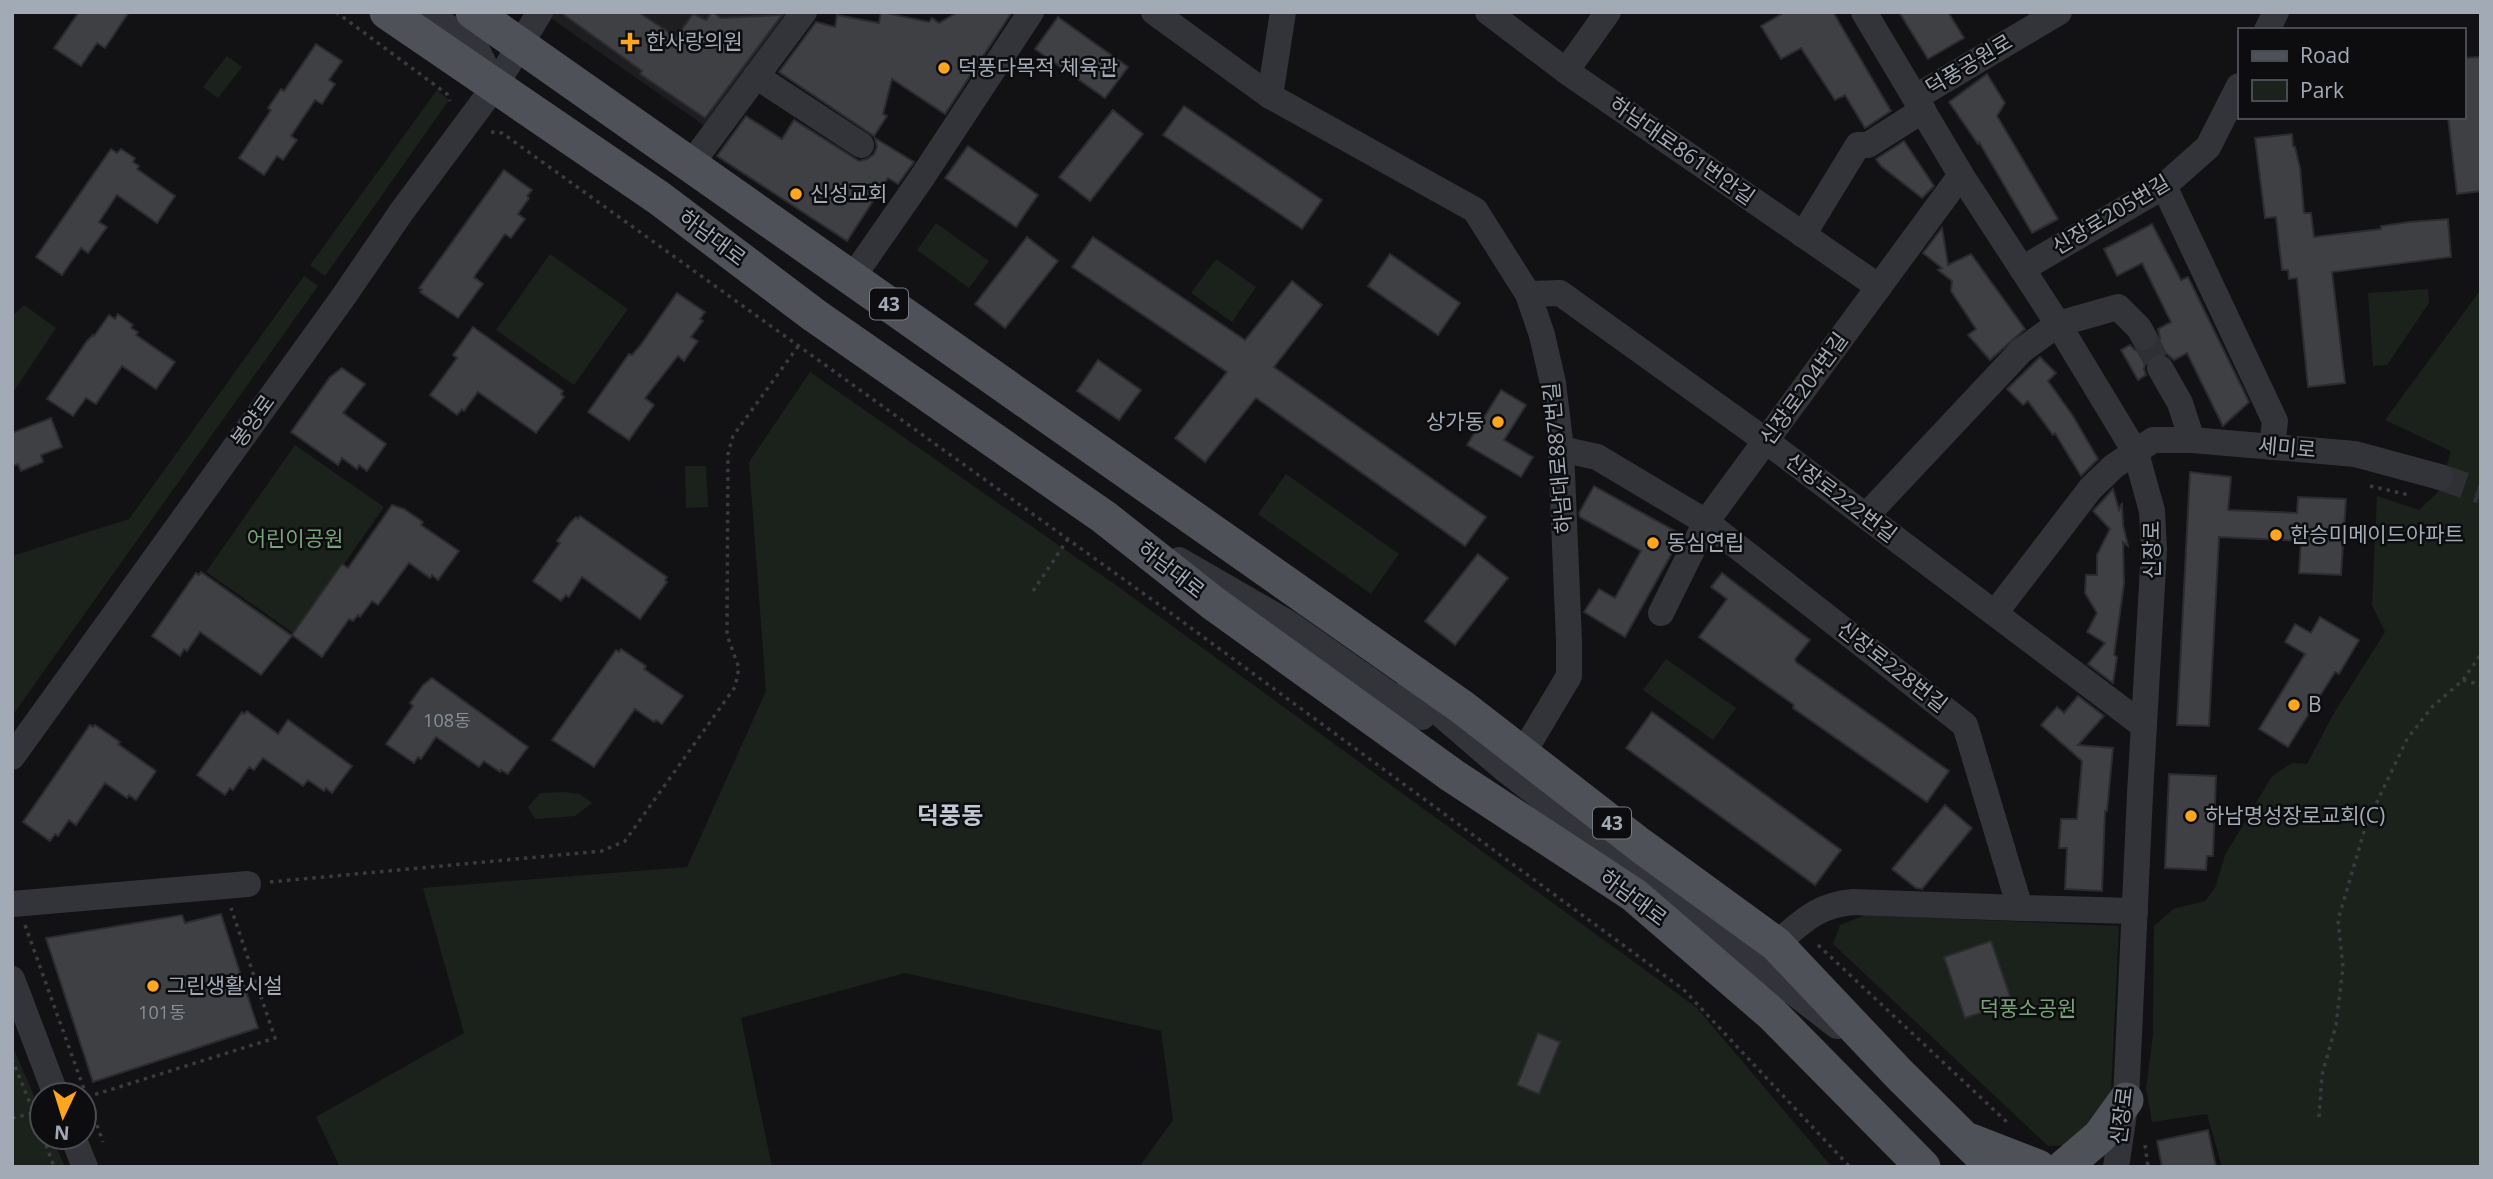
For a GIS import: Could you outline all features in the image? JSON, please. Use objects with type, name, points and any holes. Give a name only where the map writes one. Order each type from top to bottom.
[{"type":"main road","name":"하남대로","points":[[387,12],[659,198],[814,315],[1104,517],[1213,603],[1453,776],[1634,895],[1772,1014],[1923,1167]]},
{"type":"main road","name":"43","points":[[473,12],[1523,753],[1640,845],[1776,944],[1899,1074],[1993,1167]]},
{"type":"main road","points":[[2064,1167],[2101,1136],[2126,1100]]},
{"type":"main road","points":[[1968,1140],[2038,1167]]},
{"type":"street","points":[[426,12],[475,46],[495,86]]},
{"type":"street","name":"봉양로","points":[[12,757],[344,296],[402,211],[495,86],[540,12]]},
{"type":"street","points":[[691,164],[804,12]]},
{"type":"street","points":[[852,278],[1031,12]]},
{"type":"street","name":"하남대로887번길","points":[[1154,12],[1270,96],[1475,210],[1528,295],[1542,335],[1553,383],[1561,449],[1569,676],[1523,753]]},
{"type":"street","points":[[1270,96],[1283,12]]},
{"type":"street","name":"하남대로861번안길","points":[[1488,12],[1566,71],[1879,287]]},
{"type":"street","points":[[1566,71],[1608,12]]},
{"type":"street","name":"신장로","points":[[1864,12],[1961,175],[2058,324],[2136,453],[2152,511],[2154,550],[2126,1100],[2116,1167]]},
{"type":"street","points":[[2268,28],[2276,12]]},
{"type":"street","name":"덕풍공원로","points":[[1803,235],[1858,145],[1868,145],[1919,103],[2050,14]]},
{"type":"street","points":[[756,76],[860,145]]},
{"type":"street","name":"신장로205번길","points":[[2022,269],[2164,186],[2208,147],[2238,88]]},
{"type":"street","name":"신장로204번길","points":[[1661,613],[1706,522],[1961,175]]},
{"type":"street","points":[[2164,186],[2274,421],[2272,447]]},
{"type":"street","name":"신장로222번길","points":[[1528,295],[1560,293],[1766,441],[2144,726]]},
{"type":"street","points":[[1866,516],[2021,351],[2058,324],[2118,307],[2139,328],[2144,337]]},
{"type":"street","points":[[2160,368],[2180,403],[2192,440]]},
{"type":"street","name":"세미로","points":[[1995,613],[2091,488],[2114,466],[2153,440],[2192,440],[2355,454],[2440,477]]},
{"type":"street","name":"신장로228번길","points":[[1561,449],[1597,457],[1706,522],[1965,725],[2020,908]]},
{"type":"street","points":[[1304,597],[1503,768],[1899,1074]]},
{"type":"street","points":[[15,904],[236,885]]},
{"type":"street","points":[[1776,944],[1812,913],[1833,903],[2135,911]]},
{"type":"street","points":[[12,979],[51,1081]]},
{"type":"street","points":[[2126,1100],[2134,1167]]},
{"type":"path","points":[[336,12],[447,94],[450,101]]},
{"type":"path","points":[[491,133],[502,133],[799,345],[1683,989],[1850,1167]]},
{"type":"path","points":[[98,1094],[275,1038],[236,885],[602,851],[625,841],[735,687],[739,667],[727,635],[728,454],[733,436],[799,345]]},
{"type":"path","points":[[2370,486],[2421,498]]},
{"type":"path","points":[[1032,591],[1068,539]]},
{"type":"path","points":[[2481,570],[2481,584]]},
{"type":"path","points":[[2319,1117],[2322,1074],[2336,1025],[2343,967],[2338,920],[2366,825],[2407,739],[2432,707],[2463,680],[2481,654]]},
{"type":"path","points":[[2463,680],[2481,685]]},
{"type":"path","points":[[15,904],[81,1081]]},
{"type":"path","points":[[12,1059],[28,1098]]},
{"type":"path","points":[[98,1129],[103,1143]]},
{"type":"path","points":[[2144,1141],[2148,1167]]},
{"type":"shaded area","points":[[542,12],[797,12],[712,131]]},
{"type":"green space","points":[[227,56],[242,67],[218,98],[203,87]]},
{"type":"green space","points":[[437,90],[449,100],[325,276],[310,265]]},
{"type":"green space","points":[[936,223],[989,261],[969,288],[917,250]]},
{"type":"green space","points":[[550,254],[628,309],[574,385],[496,330]]},
{"type":"green space","points":[[1216,259],[1256,287],[1232,322],[1191,293]]},
{"type":"green space","points":[[304,276],[318,286],[12,716],[12,556],[129,519]]},
{"type":"green space","points":[[2428,289],[2429,303],[2387,365],[2373,366],[2368,293]]},
{"type":"green space","points":[[2481,289],[2481,1167],[2222,1167],[2207,1114],[2152,1122],[2146,1088],[2153,1035],[2154,926],[2173,909],[2205,901],[2215,888],[2225,855],[2272,776],[2292,763],[2307,764],[2334,713],[2385,632],[2372,605],[2377,496],[2419,510],[2438,492],[2451,451],[2385,420]]},
{"type":"green space","points":[[24,305],[56,328],[12,394],[12,316]]},
{"type":"green space","points":[[810,372],[1120,588],[1696,1007],[1832,1167],[1139,1167],[1173,1120],[1161,1031],[905,973],[741,1018],[772,1167],[340,1167],[316,1117],[464,1033],[423,888],[687,867],[766,691],[749,462]]},
{"type":"green space","name":"어린이공원","points":[[295,445],[384,507],[295,634],[206,572]]},
{"type":"green space","points":[[685,466],[706,466],[708,507],[686,508]]},
{"type":"green space","points":[[1286,474],[1399,554],[1371,594],[1258,514]]},
{"type":"green space","points":[[1666,659],[1736,708],[1713,740],[1643,690]]},
{"type":"green space","points":[[540,793],[580,794],[592,803],[575,816],[535,819],[528,807]]},
{"type":"green space","name":"덕풍소공원","points":[[1865,915],[2119,926],[2111,1093],[2071,1145],[2048,1146],[1833,944],[1840,925]]},
{"type":"green space","points":[[12,1045],[28,1082],[28,1151],[58,1151],[65,1167],[12,1167]]},
{"type":"building","points":[[79,12],[129,12],[105,48],[97,43],[81,66],[54,48]]},
{"type":"building","points":[[560,12],[638,12],[676,37],[693,14],[706,20],[712,12],[721,18],[782,15],[705,118],[640,74],[642,71]]},
{"type":"building","points":[[881,12],[929,22],[932,18],[939,23],[958,12],[1012,12],[945,114],[892,79],[883,114],[887,116],[874,136],[779,72],[816,22],[835,27],[837,15],[879,23]]},
{"type":"building","points":[[1785,12],[1833,12],[1891,111],[1865,128],[1845,95],[1835,100],[1801,48],[1781,59],[1761,26]]},
{"type":"building","points":[[1899,12],[1948,12],[1964,38],[1928,59]]},
{"type":"building","points":[[1058,17],[1128,67],[1105,98],[1035,49]]},
{"type":"building","points":[[316,44],[342,61],[329,80],[335,84],[322,104],[315,100],[291,136],[297,140],[283,160],[277,156],[264,175],[239,158],[271,110],[268,108],[281,89],[284,91]]},
{"type":"building","points":[[2480,57],[2481,191],[2457,194],[2448,119],[2465,119],[2465,58]]},
{"type":"building","points":[[1987,74],[2005,103],[1997,116],[2058,219],[2032,233],[1979,142],[1978,144],[1949,102]]},
{"type":"building","points":[[1184,106],[1322,200],[1302,229],[1163,135]]},
{"type":"building","points":[[1113,110],[1143,134],[1090,201],[1059,177]]},
{"type":"building","points":[[746,116],[782,139],[794,120],[859,161],[874,154],[877,147],[875,138],[914,162],[898,184],[888,178],[847,241],[717,156]]},
{"type":"building","points":[[2292,134],[2300,168],[2304,213],[2311,213],[2314,237],[2381,229],[2381,226],[2409,222],[2448,219],[2451,257],[2332,272],[2345,383],[2308,387],[2297,278],[2289,279],[2288,270],[2282,270],[2276,217],[2265,218],[2255,138]]},
{"type":"building","points":[[1904,141],[1934,186],[1922,198],[1881,166],[1876,159]]},
{"type":"building","points":[[968,146],[1038,195],[1016,227],[945,178]]},
{"type":"building","points":[[111,149],[117,153],[121,149],[135,158],[133,162],[139,166],[137,169],[175,196],[157,223],[117,195],[99,222],[107,227],[88,253],[81,248],[62,275],[36,257]]},
{"type":"building","points":[[504,170],[532,190],[518,214],[525,219],[511,238],[505,234],[474,277],[483,284],[458,318],[420,292],[422,290],[419,288]]},
{"type":"building","points":[[2152,224],[2181,280],[2188,277],[2249,402],[2223,426],[2187,353],[2174,360],[2161,352],[2153,354],[2146,361],[2146,375],[2138,380],[2121,350],[2130,345],[2143,353],[2152,350],[2160,338],[2158,329],[2171,322],[2142,263],[2117,276],[2104,249]]},
{"type":"building","points":[[1942,228],[1948,265],[1971,254],[2025,329],[1990,360],[1968,335],[1976,329],[1951,291],[1952,281],[1938,270],[1942,268],[1923,253]]},
{"type":"building","points":[[1027,237],[1058,261],[1005,328],[975,304]]},
{"type":"building","points":[[1093,237],[1245,340],[1292,281],[1322,305],[1274,367],[1486,517],[1465,546],[1256,398],[1205,462],[1175,438],[1227,372],[1072,267]]},
{"type":"building","points":[[1390,254],[1460,303],[1438,335],[1368,286]]},
{"type":"building","points":[[677,293],[705,312],[700,319],[703,321],[691,337],[698,341],[684,361],[678,356],[645,398],[654,405],[629,440],[588,412],[629,354],[632,355],[640,346]]},
{"type":"building","points":[[118,314],[133,325],[131,328],[138,332],[136,335],[175,362],[156,389],[122,366],[96,404],[86,398],[73,416],[47,399],[87,341],[94,336],[109,315],[115,319]]},
{"type":"building","points":[[473,327],[563,391],[561,394],[564,397],[536,433],[478,392],[464,411],[462,409],[457,415],[430,395],[457,358],[453,355]]},
{"type":"building","points":[[2040,357],[2056,373],[2048,381],[2073,416],[2098,459],[2081,476],[2055,433],[2053,435],[2028,401],[2023,405],[2007,389]]},
{"type":"building","points":[[1098,360],[1141,390],[1119,420],[1077,391]]},
{"type":"building","points":[[342,368],[365,384],[343,413],[386,444],[367,471],[359,465],[357,469],[342,458],[338,465],[291,432],[330,377]]},
{"type":"building","name":"상가동","points":[[1501,390],[1526,405],[1504,440],[1533,457],[1521,477],[1467,445]]},
{"type":"building","points":[[51,418],[62,447],[41,455],[43,462],[21,471],[18,464],[12,466],[12,433]]},
{"type":"building","points":[[2190,472],[2231,477],[2228,510],[2297,513],[2298,497],[2346,499],[2341,575],[2299,573],[2301,541],[2219,537],[2209,726],[2177,725]]},
{"type":"building","name":"동심연립","points":[[1594,486],[1682,535],[1625,637],[1584,612],[1599,589],[1615,598],[1641,551],[1580,517],[1579,513]]},
{"type":"building","points":[[2113,489],[2119,510],[2122,503],[2128,546],[2123,542],[2124,584],[2113,683],[2088,664],[2105,643],[2087,632],[2097,613],[2085,593],[2086,575],[2097,575],[2097,555],[2110,529],[2093,511]]},
{"type":"building","points":[[392,505],[404,509],[423,522],[421,525],[459,551],[438,580],[432,575],[430,578],[409,563],[378,605],[372,601],[360,617],[358,615],[353,621],[349,619],[322,657],[292,635],[342,564],[348,568]]},
{"type":"building","points":[[580,516],[667,577],[667,582],[640,619],[582,577],[569,597],[566,595],[561,601],[533,581],[560,543],[557,541],[570,523]]},
{"type":"building","points":[[1478,554],[1508,578],[1455,645],[1425,621]]},
{"type":"building","points":[[201,572],[292,636],[261,675],[200,632],[187,651],[184,649],[180,656],[152,636],[196,573],[199,575]]},
{"type":"building","points":[[1722,573],[1810,640],[1795,659],[1796,662],[1949,771],[1927,802],[1793,708],[1794,705],[1699,637],[1727,599],[1711,587]]},
{"type":"building","points":[[2320,617],[2359,640],[2339,674],[2335,672],[2288,747],[2259,729],[2305,654],[2285,642],[2295,624],[2311,633]]},
{"type":"building","points":[[621,649],[683,696],[662,724],[656,720],[654,722],[635,709],[594,767],[552,740],[616,650],[619,652]]},
{"type":"building","points":[[432,678],[528,747],[508,774],[484,761],[479,767],[436,737],[421,759],[418,757],[414,763],[386,744],[413,706],[410,703],[423,685]]},
{"type":"building","points":[[2078,696],[2104,716],[2078,745],[2113,748],[2105,811],[2102,891],[2065,889],[2067,848],[2059,848],[2061,819],[2077,819],[2082,761],[2041,725],[2057,707],[2064,713]]},
{"type":"building","points":[[247,711],[278,734],[288,720],[352,766],[332,793],[308,780],[303,786],[263,758],[254,770],[249,767],[233,790],[230,788],[225,795],[197,775],[242,712],[244,714]]},
{"type":"building","points":[[1652,712],[1841,850],[1815,885],[1626,748]]},
{"type":"building","points":[[90,725],[95,725],[120,742],[118,744],[156,771],[136,800],[129,795],[127,798],[105,783],[76,825],[69,820],[58,836],[55,834],[50,841],[23,822]]},
{"type":"building","name":"하남명성장로교회(C)","points":[[2169,774],[2216,776],[2213,856],[2207,856],[2206,870],[2165,868]]},
{"type":"building","points":[[1945,805],[1972,828],[1922,889],[1916,888],[1892,869]]},
{"type":"building","name":"그린생활시설","points":[[221,914],[258,1028],[93,1081],[46,938],[182,915],[185,923]]},
{"type":"building","points":[[1991,941],[2012,1002],[1965,1018],[1944,957]]},
{"type":"building","points":[[1538,1033],[1560,1042],[1539,1094],[1517,1085]]},
{"type":"building","points":[[2208,1130],[2216,1167],[2162,1167],[2157,1141]]},
{"type":"tunnel","points":[[2144,337],[2160,368]]},
{"type":"tunnel","points":[[2440,477],[2481,491]]},
{"type":"place","name":"한사랑의원","points":[[630,42]]},
{"type":"place","name":"덕풍다목적 체육관","points":[[944,68]]},
{"type":"place","name":"신성교회","points":[[796,194]]},
{"type":"place","name":"상가동","points":[[1498,422]]},
{"type":"place","name":"한승미메이드아파트","points":[[2276,535]]},
{"type":"place","name":"동심연립","points":[[1653,543]]},
{"type":"place","name":"B","points":[[2294,705]]},
{"type":"place","name":"하남명성장로교회(C)","points":[[2191,816]]},
{"type":"place","name":"그린생활시설","points":[[153,986]]},
{"type":"district","name":"덕풍동","points":[[950,816]]}]
